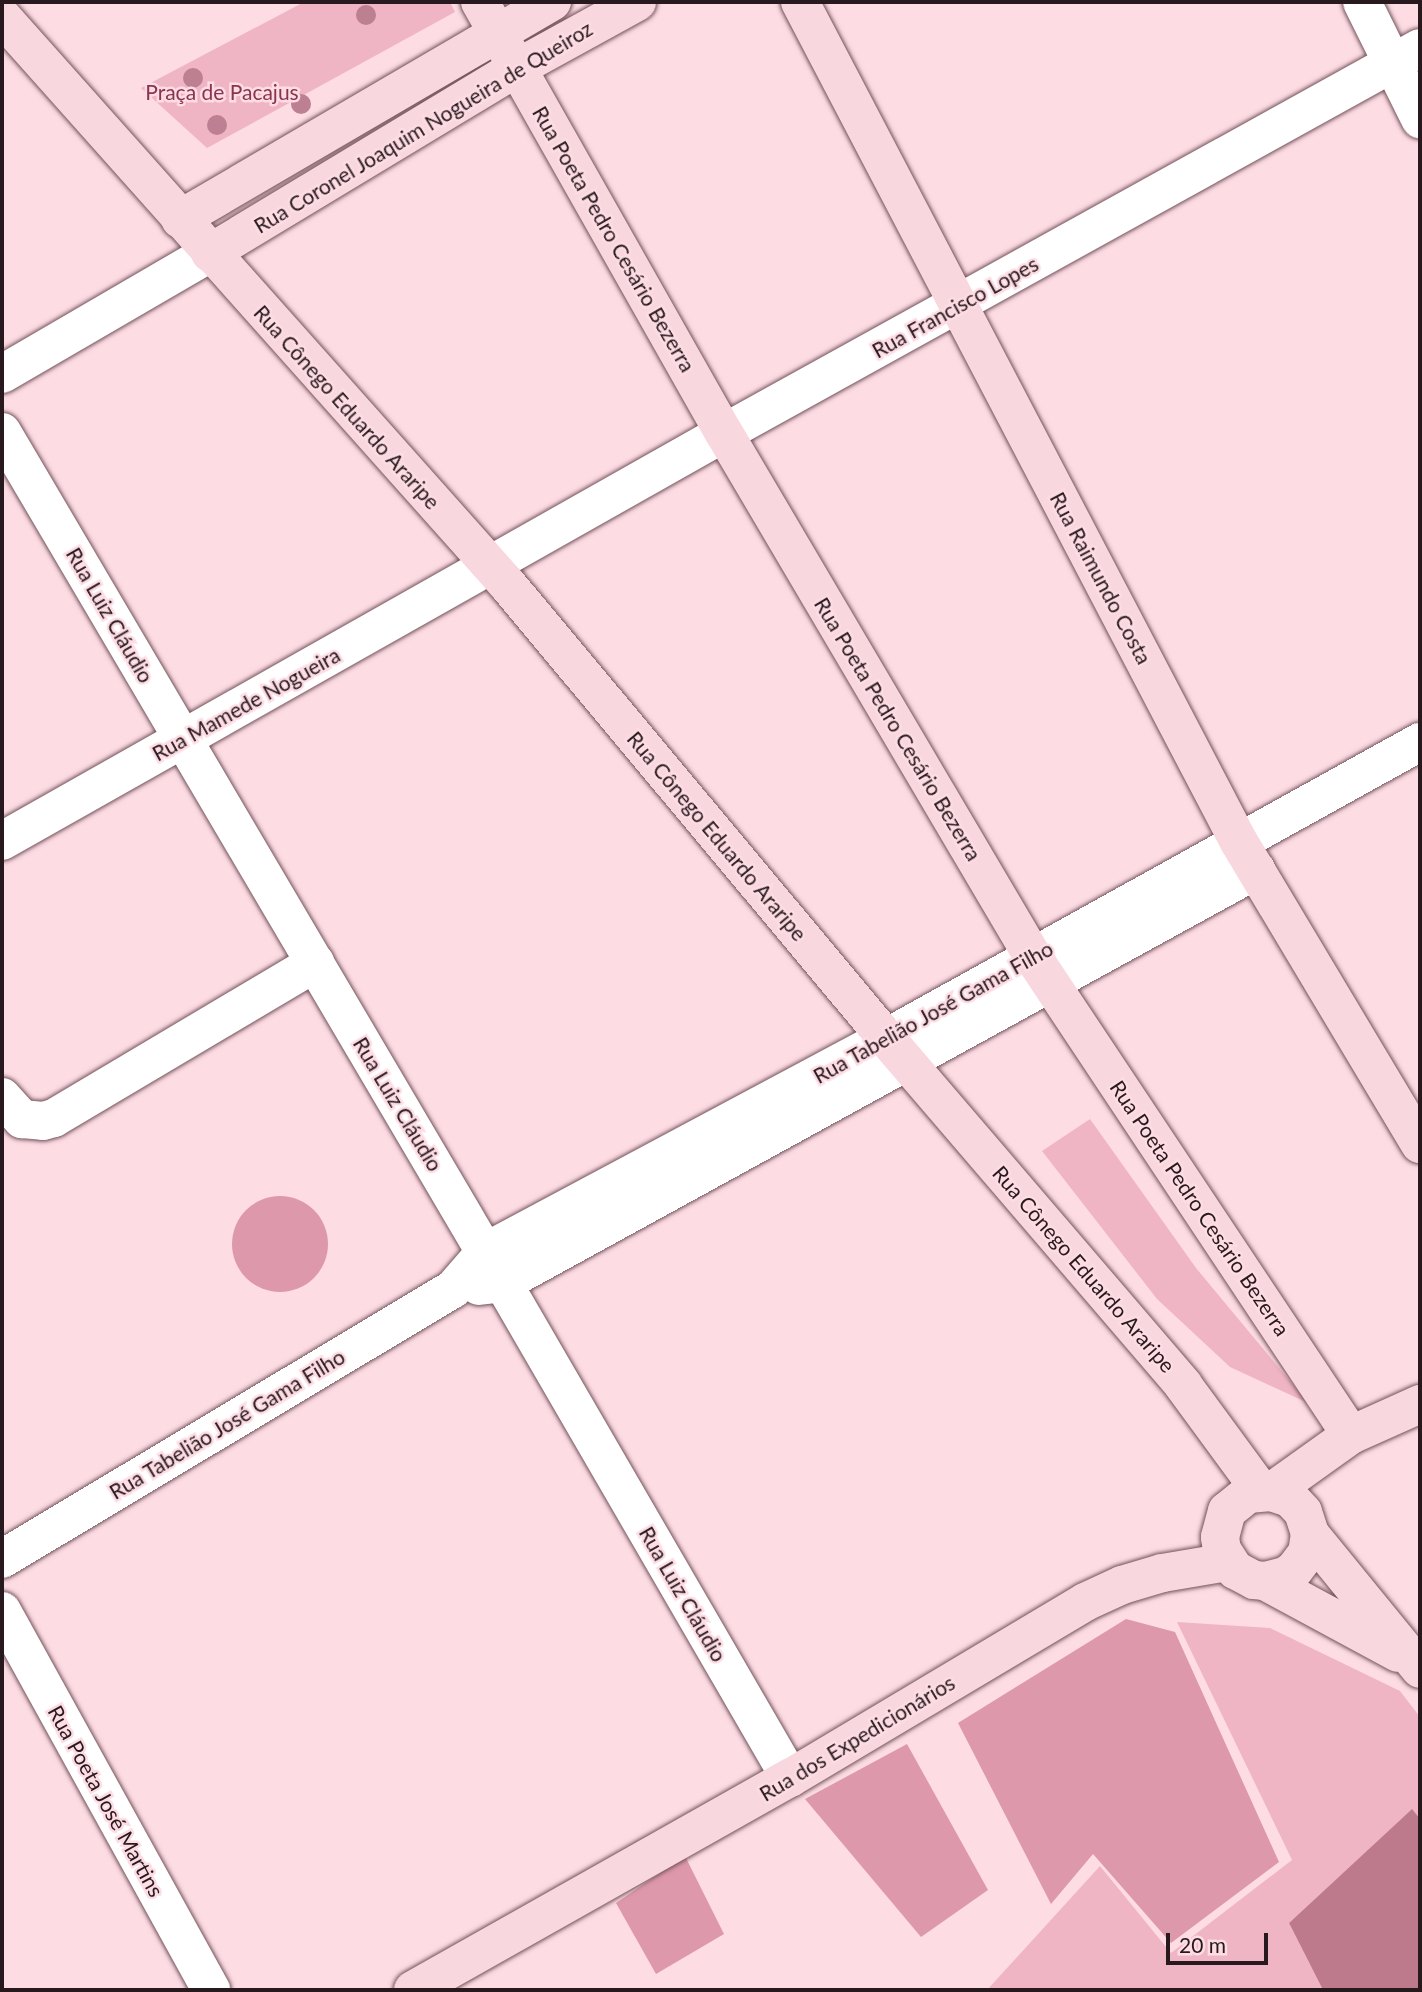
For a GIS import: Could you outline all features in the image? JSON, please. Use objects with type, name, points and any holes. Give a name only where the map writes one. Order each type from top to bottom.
[{"type":"main road","name":"Rua Coronel Joaquim Nogueira de Queiroz","points":[[180,219],[489,17],[552,2]]},
{"type":"main road","name":"Rua Coronel Joaquim Nogueira de Queiroz","points":[[211,253],[517,68],[637,2]]},
{"type":"main road","name":"Rua Raimundo Costa","points":[[800,2],[1247,856],[1420,1144]]},
{"type":"main road","name":"Rua Cônego Eduardo Araripe","points":[[2,17],[489,567],[896,1050],[1183,1385],[1266,1491],[1297,1504],[1309,1527],[1417,1665]]},
{"type":"main road","name":"Rua Poeta Pedro Cesário Bezerra","points":[[489,17],[724,433],[1042,971],[1345,1439]]},
{"type":"main road","points":[[1345,1439],[1309,1527],[1307,1553],[1294,1570],[1285,1576],[1265,1581],[1244,1576],[1228,1562],[1222,1550],[1221,1524],[1236,1501],[1266,1491],[1345,1439],[1420,1404]]},
{"type":"main road","name":"Rua dos Expedicionários","points":[[413,1990],[790,1778],[1085,1602],[1122,1585],[1162,1573],[1228,1562]]},
{"type":"main road","name":"Rua Cônego Eduardo Araripe","points":[[1265,1581],[1417,1665]]},
{"type":"street","points":[[1362,2],[1406,56],[1420,120]]},
{"type":"street","name":"Rua Francisco Lopes","points":[[489,567],[724,433],[1406,56]]},
{"type":"street","points":[[2,374],[211,253]]},
{"type":"street","name":"Rua Luiz Cláudio","points":[[2,432],[494,1267],[790,1778]]},
{"type":"street","name":"Rua Mamede Nogueira","points":[[2,841],[489,567]]},
{"type":"street","name":"Rua Tabelião José Gama Filho","points":[[2,1559],[453,1289],[1042,971],[1247,856],[1420,742]]},
{"type":"street","points":[[2,1097],[22,1119],[43,1121],[54,1118],[315,963]]},
{"type":"street","name":"Rua Poeta José Martins","points":[[2,1611],[211,1990]]},
{"type":"green space","name":"Praça de Pacajus","points":[[304,2],[450,2],[455,12],[207,148],[141,88]]},
{"type":"green space","points":[[1090,1119],[1196,1268],[1308,1403],[1230,1367],[1157,1299],[1042,1151]]},
{"type":"green space","points":[[1177,1622],[1270,1628],[1400,1691],[1420,1717],[1420,1819],[1411,1810],[1289,1923],[1323,1990],[987,1990],[1100,1866],[1171,1953],[1292,1860]]},
{"type":"shaded area","points":[[1412,1809],[1420,1819],[1420,1990],[1323,1990],[1289,1923]]},
{"type":"building","points":[[280,1196],[298,1200],[314,1210],[324,1226],[328,1244],[324,1262],[314,1278],[298,1288],[280,1292],[262,1288],[246,1278],[236,1262],[232,1244],[236,1226],[246,1210],[262,1200]]},
{"type":"building","points":[[1126,1619],[1175,1632],[1279,1862],[1171,1943],[1093,1854],[1051,1904],[958,1723]]},
{"type":"building","points":[[907,1744],[988,1890],[921,1937],[805,1799]]},
{"type":"building","points":[[685,1856],[724,1934],[656,1974],[616,1903]]}]
